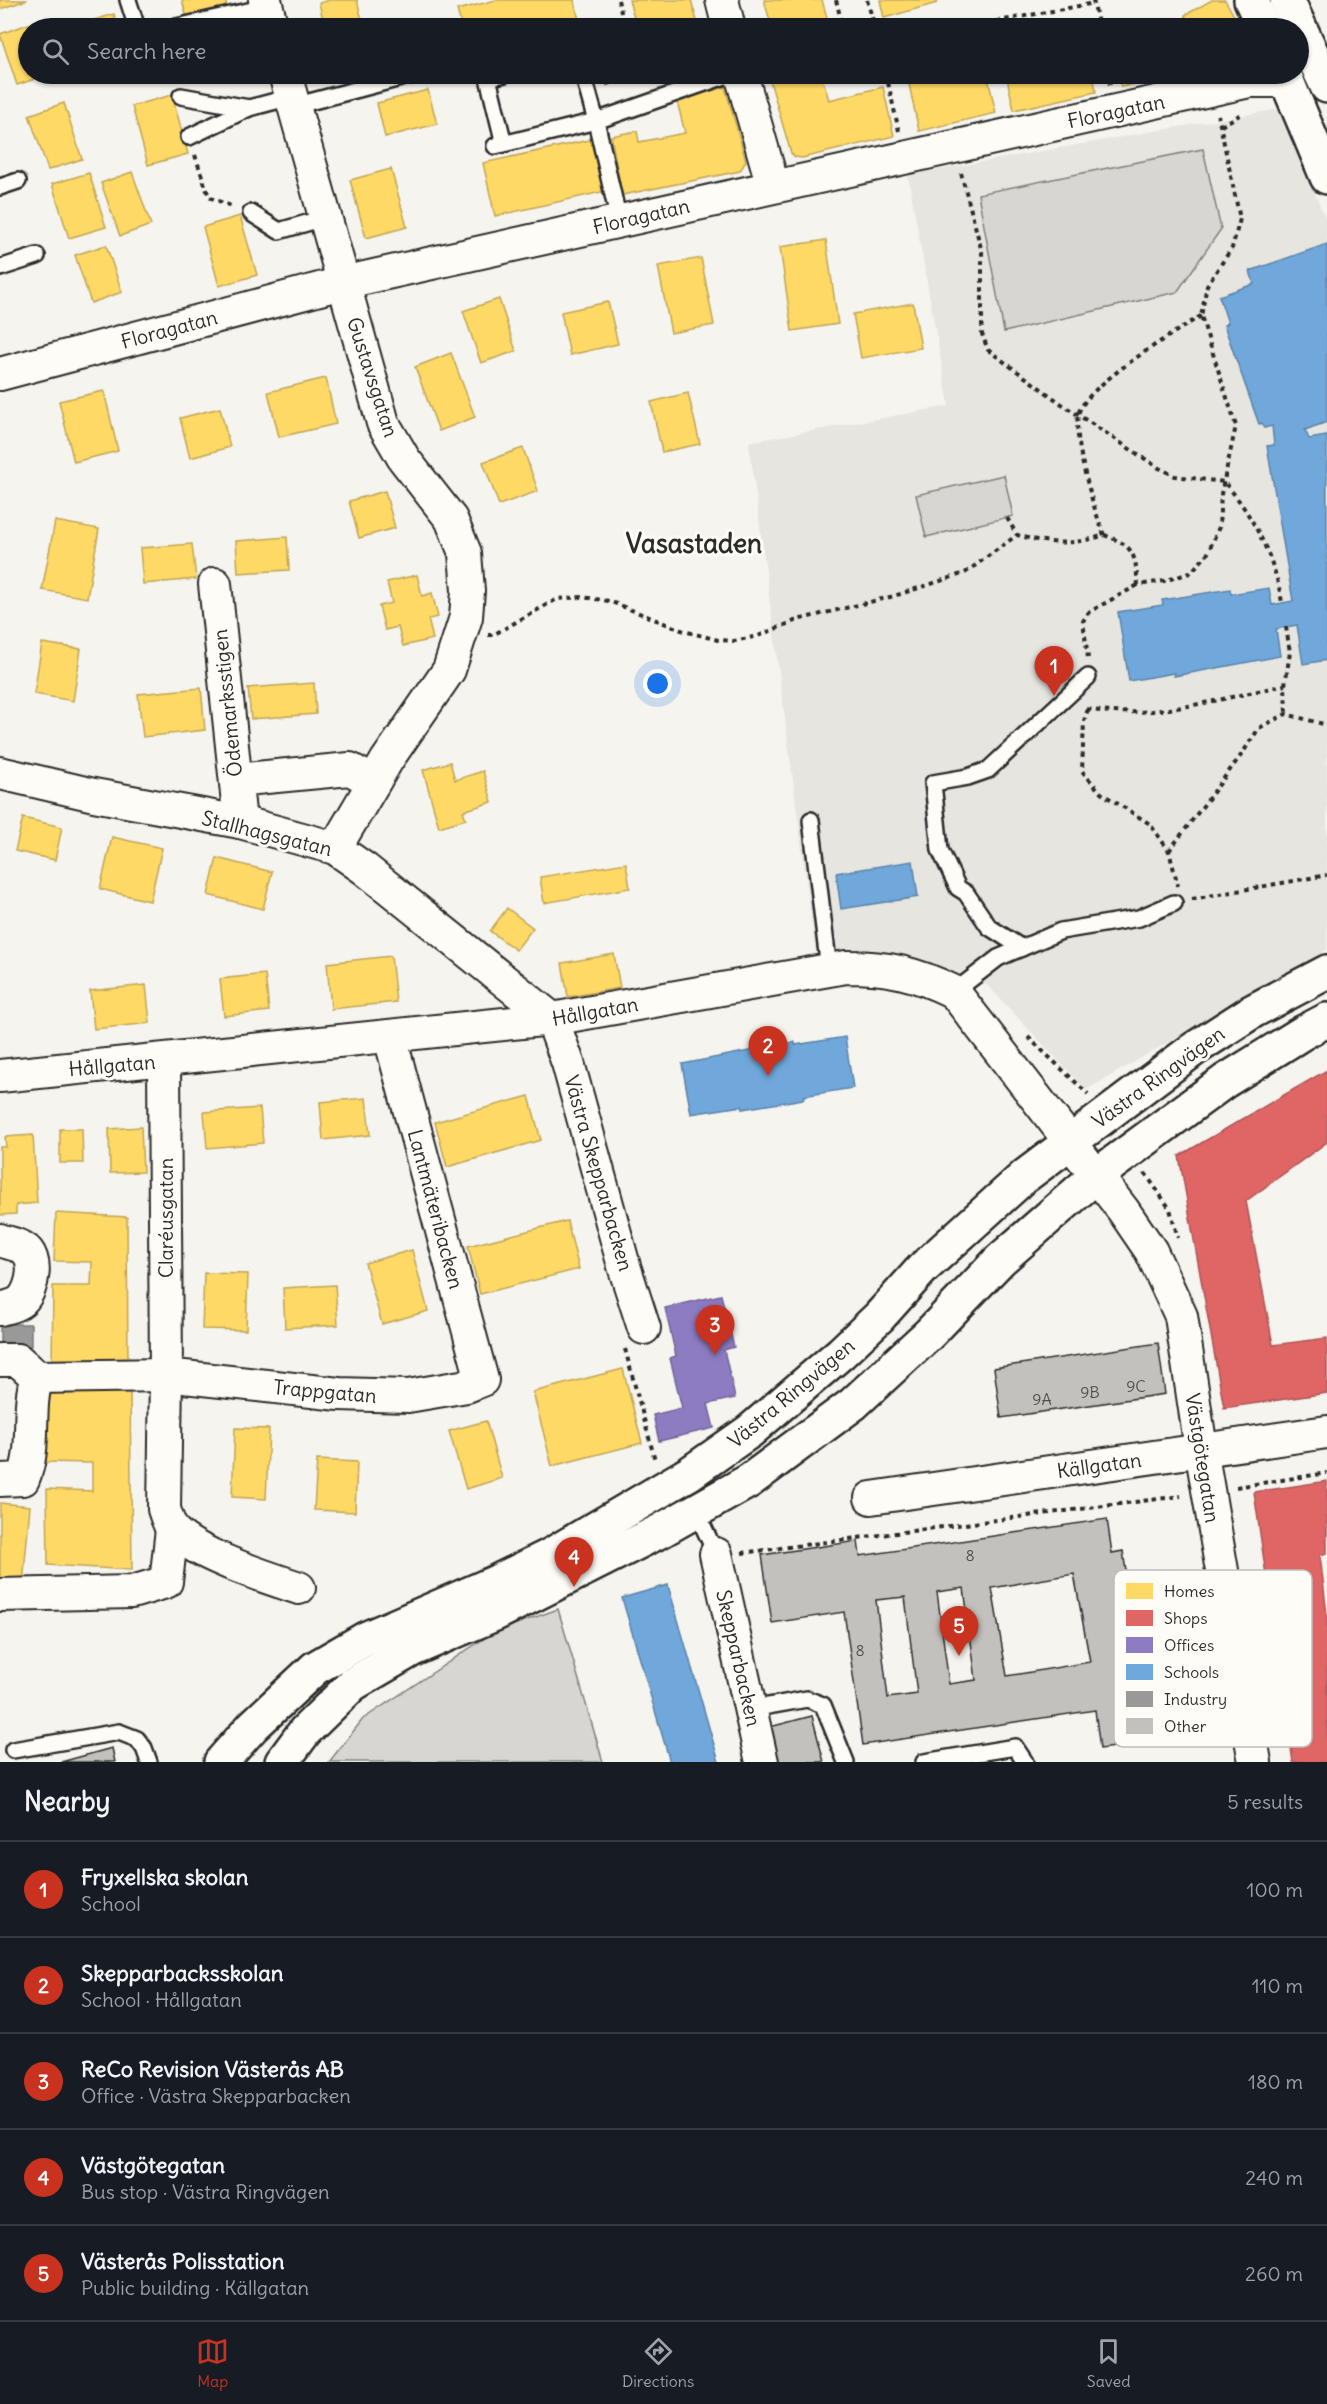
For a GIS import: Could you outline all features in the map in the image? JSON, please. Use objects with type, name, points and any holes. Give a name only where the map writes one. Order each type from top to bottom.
[{"type":"main road","points":[[1251,0],[1259,18]]},
{"type":"main road","points":[[1287,0],[1295,18]]},
{"type":"main road","points":[[1309,47],[1327,86]]},
{"type":"main road","points":[[1288,84],[1327,177]]},
{"type":"main road","name":"Västra Ringvägen","points":[[221,1762],[253,1726],[315,1668],[365,1639],[492,1584],[549,1556],[663,1490],[750,1431],[787,1401],[879,1317],[923,1268],[1025,1176],[1070,1140],[1194,1049],[1238,1020],[1327,972]]},
{"type":"main road","name":"Västra Ringvägen","points":[[282,1762],[305,1731],[353,1684],[413,1649],[497,1613],[696,1511],[749,1481],[854,1404],[929,1334],[1000,1260],[1097,1175],[1225,1081],[1327,1020]]},
{"type":"street","points":[[722,0],[726,18]]},
{"type":"street","points":[[744,84],[773,186]]},
{"type":"street","name":"Floragatan","points":[[0,374],[342,283],[1236,84]]},
{"type":"street","name":"Gustavsgatan","points":[[290,92],[383,423],[404,459],[451,519],[465,553],[468,591],[466,617],[449,670],[374,782],[335,848]]},
{"type":"street","name":"Ödemarksstigen","points":[[215,584],[240,822]]},
{"type":"street","points":[[236,780],[350,769],[374,782]]},
{"type":"street","name":"Stallhagsgatan","points":[[0,773],[94,795],[240,822],[335,848],[365,869],[552,1019]]},
{"type":"street","name":"Hållgatan","points":[[0,1076],[552,1019],[830,970],[863,967],[894,970],[924,977],[954,992],[1097,1175]]},
{"type":"street","name":"Västra Skepparbacken","points":[[552,1019],[566,1054],[624,1266],[644,1328]]},
{"type":"street","name":"Lantmäteribacken","points":[[390,1037],[482,1380]]},
{"type":"street","name":"Claréusgatan","points":[[164,1060],[166,1375],[164,1509],[172,1529]]},
{"type":"street","name":"Västgötegatan","points":[[1097,1175],[1151,1251],[1181,1316],[1220,1570]]},
{"type":"street","points":[[0,1240],[25,1248],[33,1269],[29,1292],[20,1302],[0,1310]]},
{"type":"street","points":[[0,1360],[18,1360],[37,1377],[166,1375]]},
{"type":"street","name":"Trappgatan","points":[[166,1375],[339,1394],[408,1396],[467,1386],[482,1380]]},
{"type":"street","points":[[0,1480],[23,1479],[30,1464],[31,1394],[37,1377]]},
{"type":"street","name":"Källgatan","points":[[871,1498],[1327,1432]]},
{"type":"street","points":[[172,1529],[194,1546],[254,1573],[299,1588]]},
{"type":"street","points":[[0,1595],[132,1592],[166,1582],[172,1529]]},
{"type":"street","name":"Skepparbacken","points":[[716,1554],[762,1762]]},
{"type":"lane","points":[[128,0],[134,18]]},
{"type":"lane","points":[[232,18],[268,12]]},
{"type":"lane","points":[[189,137],[249,108],[290,92],[347,84]]},
{"type":"lane","points":[[489,84],[500,145],[596,121],[702,84]]},
{"type":"lane","points":[[586,84],[619,221]]},
{"type":"lane","points":[[180,96],[249,108]]},
{"type":"lane","points":[[0,187],[18,181]]},
{"type":"lane","points":[[251,213],[279,231],[324,218]]},
{"type":"lane","points":[[0,268],[37,256]]},
{"type":"lane","points":[[1022,948],[989,927],[966,893],[958,888],[940,850],[933,783],[968,777],[988,770],[1060,703],[1088,670]]},
{"type":"lane","points":[[811,820],[830,970]]},
{"type":"lane","points":[[954,992],[998,958],[1061,931],[1139,918],[1178,902]]},
{"type":"lane","points":[[696,1511],[716,1554]]},
{"type":"lane","points":[[751,1709],[807,1699],[823,1705],[846,1762]]},
{"type":"lane","points":[[13,1750],[119,1732],[137,1738],[149,1762]]},
{"type":"lane","points":[[924,1762],[1015,1747],[1025,1762]]},
{"type":"path","points":[[618,0],[622,18]]},
{"type":"path","points":[[836,0],[840,18]]},
{"type":"path","points":[[867,0],[872,18]]},
{"type":"path","points":[[1010,18],[1094,1],[1097,18]]},
{"type":"path","points":[[888,84],[904,157]]},
{"type":"path","points":[[1088,670],[1083,621],[1089,612],[1138,585],[1164,581],[1190,573],[1207,555],[1219,527],[1224,482],[1236,426],[1201,316],[1207,285],[1232,248],[1240,219],[1221,126],[1209,90]]},
{"type":"path","points":[[189,137],[209,197],[251,213]]},
{"type":"path","points":[[954,147],[982,252],[982,334],[988,350],[1077,414],[1159,468],[1175,476],[1224,482],[1241,501],[1258,531],[1280,587],[1282,603]]},
{"type":"path","points":[[1104,535],[1096,516],[1079,442],[1077,414],[1089,395],[1110,378],[1201,316]]},
{"type":"path","points":[[1007,518],[1017,535],[1060,544],[1090,540],[1104,535],[1124,542],[1133,555],[1138,585]]},
{"type":"path","points":[[461,633],[478,636],[493,635],[557,600],[582,597],[609,601],[684,631],[718,640],[734,641],[758,636],[797,620],[894,596],[965,573],[1017,535]]},
{"type":"path","points":[[1286,627],[1290,652],[1285,685],[1286,714]]},
{"type":"path","points":[[1060,703],[1125,713],[1186,705],[1285,685]]},
{"type":"path","points":[[1088,709],[1084,721],[1082,771],[1101,793],[1150,824],[1168,851],[1178,902],[1327,875]]},
{"type":"path","points":[[1168,851],[1259,728],[1286,714],[1327,725]]},
{"type":"path","points":[[1022,1032],[1084,1090],[1104,1115]]},
{"type":"path","points":[[1131,1150],[1170,1209]]},
{"type":"path","points":[[644,1328],[625,1347],[663,1490]]},
{"type":"path","points":[[716,1554],[760,1552],[1208,1493],[1327,1473]]},
{"type":"shaded area","points":[[1279,109],[1327,222],[1327,950],[1086,1090],[987,985],[815,949],[749,442],[949,406],[908,175]]},
{"type":"shaded area","points":[[1203,149],[1221,229],[1177,292],[1004,332],[978,194]]},
{"type":"shaded area","points":[[1004,475],[1013,516],[926,537],[916,495]]},
{"type":"shaded area","points":[[558,1609],[603,1762],[329,1762],[363,1719],[494,1632]]},
{"type":"building: Homes","points":[[0,0],[27,0],[0,9]]},
{"type":"building: Homes","points":[[182,0],[225,0],[227,7],[187,18]]},
{"type":"building: Homes","points":[[330,0],[357,0],[362,18],[323,18],[319,3]]},
{"type":"building: Homes","points":[[496,0],[574,0],[578,18],[459,18],[457,10]]},
{"type":"building: Homes","points":[[629,0],[691,0],[696,18],[634,18]]},
{"type":"building: Homes","points":[[764,0],[822,0],[827,18],[769,18]]},
{"type":"building: Homes","points":[[880,0],[936,0],[937,3],[884,18]]},
{"type":"building: Homes","points":[[1212,0],[1225,0],[1235,18],[1186,18],[1185,15]]},
{"type":"building: Homes","points":[[114,14],[115,18],[101,18]]},
{"type":"building: Homes","points":[[18,28],[18,84],[20,84],[17,85],[0,34]]},
{"type":"building: Homes","points":[[771,84],[824,84],[829,100],[883,87],[894,136],[802,158],[795,157],[791,153]]},
{"type":"building: Homes","points":[[909,84],[989,84],[996,113],[919,131]]},
{"type":"building: Homes","points":[[1008,84],[1095,84],[1096,92],[1014,110]]},
{"type":"building: Homes","points":[[725,87],[746,161],[740,171],[622,195],[611,136],[637,131],[639,142],[685,133],[677,101]]},
{"type":"building: Homes","points":[[428,90],[437,124],[385,137],[377,103]]},
{"type":"building: Homes","points":[[172,95],[188,154],[148,165],[132,106]]},
{"type":"building: Homes","points":[[64,103],[82,159],[48,170],[29,115]]},
{"type":"building: Homes","points":[[594,139],[606,191],[495,216],[483,163]]},
{"type":"building: Homes","points":[[391,169],[407,227],[366,238],[350,180]]},
{"type":"building: Homes","points":[[132,172],[151,225],[120,236],[101,183]]},
{"type":"building: Homes","points":[[89,173],[106,227],[69,238],[52,184]]},
{"type":"building: Homes","points":[[240,216],[257,275],[219,286],[203,227]]},
{"type":"building: Homes","points":[[826,240],[838,324],[792,331],[780,247]]},
{"type":"building: Homes","points":[[106,245],[122,292],[91,303],[75,255]]},
{"type":"building: Homes","points":[[701,258],[714,325],[671,333],[658,266]]},
{"type":"building: Homes","points":[[499,299],[516,351],[481,363],[463,311]]},
{"type":"building: Homes","points":[[608,302],[618,344],[570,355],[561,312]]},
{"type":"building: Homes","points":[[913,303],[921,348],[861,358],[853,314]]},
{"type":"building: Homes","points":[[451,353],[475,417],[439,431],[415,367]]},
{"type":"building: Homes","points":[[326,378],[336,424],[279,437],[268,392]]},
{"type":"building: Homes","points":[[104,391],[118,451],[74,462],[59,401]]},
{"type":"building: Homes","points":[[688,393],[700,444],[662,452],[651,402]]},
{"type":"building: Homes","points":[[220,408],[230,447],[190,458],[180,418]]},
{"type":"building: Homes","points":[[523,448],[538,491],[499,505],[483,462]]},
{"type":"building: Homes","points":[[385,491],[395,528],[359,538],[349,501]]},
{"type":"building: Homes","points":[[55,521],[99,529],[87,598],[42,590]]},
{"type":"building: Homes","points":[[287,537],[289,570],[238,573],[236,541]]},
{"type":"building: Homes","points":[[192,544],[196,579],[143,584],[140,548]]},
{"type":"building: Homes","points":[[417,575],[422,596],[432,593],[438,617],[428,619],[433,639],[403,646],[398,627],[385,630],[379,606],[392,603],[387,582]]},
{"type":"building: Homes","points":[[42,643],[81,649],[73,701],[34,694]]},
{"type":"building: Homes","points":[[314,683],[316,714],[251,719],[248,688]]},
{"type":"building: Homes","points":[[201,688],[205,730],[143,737],[138,694]]},
{"type":"building: Homes","points":[[450,762],[455,780],[483,771],[492,802],[463,811],[466,819],[439,827],[423,770]]},
{"type":"building: Homes","points":[[23,818],[62,827],[55,860],[15,851]]},
{"type":"building: Homes","points":[[112,837],[162,848],[150,901],[100,889]]},
{"type":"building: Homes","points":[[217,858],[272,872],[263,909],[208,895]]},
{"type":"building: Homes","points":[[626,863],[630,888],[544,903],[540,877]]},
{"type":"building: Homes","points":[[507,908],[533,928],[516,950],[490,931]]},
{"type":"building: Homes","points":[[614,954],[620,988],[568,997],[562,963]]},
{"type":"building: Homes","points":[[391,956],[396,1002],[331,1009],[327,963]]},
{"type":"building: Homes","points":[[265,974],[269,1011],[224,1016],[220,979]]},
{"type":"building: Homes","points":[[146,985],[150,1023],[94,1029],[90,991]]},
{"type":"building: Homes","points":[[529,1096],[541,1140],[447,1167],[435,1122]]},
{"type":"building: Homes","points":[[366,1098],[370,1135],[323,1140],[320,1102]]},
{"type":"building: Homes","points":[[260,1108],[263,1143],[207,1148],[204,1112]]},
{"type":"building: Homes","points":[[141,1127],[143,1172],[110,1173],[109,1129]]},
{"type":"building: Homes","points":[[60,1129],[82,1129],[83,1163],[60,1163]]},
{"type":"building: Homes","points":[[33,1135],[37,1203],[16,1205],[16,1214],[0,1215],[0,1147],[6,1147],[5,1137]]},
{"type":"building: Homes","points":[[56,1213],[127,1217],[128,1368],[52,1366],[53,1286],[91,1286],[92,1262],[54,1261]]},
{"type":"building: Homes","points":[[567,1221],[579,1269],[480,1294],[468,1246]]},
{"type":"building: Homes","points":[[412,1250],[428,1311],[382,1324],[365,1263]]},
{"type":"building: Homes","points":[[204,1273],[248,1274],[246,1330],[202,1329]]},
{"type":"building: Homes","points":[[335,1285],[338,1325],[285,1328],[283,1288]]},
{"type":"building: Homes","points":[[623,1369],[642,1443],[552,1466],[533,1392]]},
{"type":"building: Homes","points":[[44,1387],[130,1388],[132,1570],[48,1565],[47,1489],[92,1491],[92,1463],[46,1462]]},
{"type":"building: Homes","points":[[486,1421],[502,1478],[466,1489],[449,1431]]},
{"type":"building: Homes","points":[[235,1428],[269,1429],[266,1499],[232,1497]]},
{"type":"building: Homes","points":[[317,1460],[357,1462],[355,1512],[314,1510]]},
{"type":"building: Homes","points":[[0,1503],[30,1506],[23,1584],[0,1581]]},
{"type":"building: Shops","points":[[1327,1070],[1327,1142],[1246,1201],[1273,1345],[1327,1338],[1327,1393],[1224,1408],[1179,1156]]},
{"type":"building: Shops","points":[[1327,1481],[1327,1553],[1320,1555],[1327,1615],[1327,1762],[1293,1762],[1291,1747],[1312,1747],[1312,1570],[1265,1570],[1254,1492]]},
{"type":"building: Offices","points":[[721,1295],[734,1347],[724,1350],[735,1398],[708,1404],[714,1428],[659,1441],[653,1415],[682,1408],[670,1358],[676,1356],[665,1308]]},
{"type":"building: Schools","points":[[1327,244],[1327,422],[1305,430],[1309,439],[1327,436],[1327,660],[1303,664],[1297,625],[1276,629],[1280,656],[1174,676],[1174,673],[1129,681],[1118,612],[1163,605],[1162,600],[1230,589],[1231,594],[1269,588],[1272,605],[1293,601],[1267,446],[1274,445],[1272,426],[1264,428],[1262,423],[1259,424],[1224,325],[1228,323],[1219,296],[1254,284],[1250,271]]},
{"type":"building: Schools","points":[[913,861],[918,897],[841,909],[836,873]]},
{"type":"building: Schools","points":[[845,1037],[853,1088],[742,1109],[742,1106],[691,1114],[682,1064],[795,1042],[795,1045]]},
{"type":"building: Schools","points":[[668,1585],[719,1762],[670,1762],[622,1598]]},
{"type":"building: Industry","points":[[0,1324],[31,1324],[31,1346],[0,1346]]},
{"type":"building: Other","points":[[1158,1343],[1165,1394],[1001,1418],[994,1368]]},
{"type":"building: Other","points":[[1107,1519],[1112,1553],[1123,1551],[1126,1570],[1114,1570],[1115,1747],[1100,1749],[1095,1710],[863,1745],[844,1612],[772,1623],[762,1555],[858,1541],[860,1556]],"holes":[[[1074,1574],[1090,1662],[1007,1676],[992,1588]],[[964,1588],[976,1680],[949,1684],[937,1592]],[[905,1597],[917,1694],[888,1698],[876,1600]]]},
{"type":"building: Other","points":[[812,1716],[824,1762],[775,1762],[766,1728]]},
{"type":"building: Other","points":[[112,1748],[115,1762],[61,1762]]},
{"type":"place","name":"Fryxellska skolan","points":[[1054,696]]},
{"type":"place","name":"Skepparbacksskolan","points":[[768,1076]]},
{"type":"place","name":"ReCo Revision Västerås AB","points":[[715,1355]]},
{"type":"place","name":"Västgötegatan","points":[[574,1587]]},
{"type":"place","name":"Västerås Polisstation","points":[[959,1656]]},
{"type":"district","name":"Vasastaden","points":[[694,543]]}]
